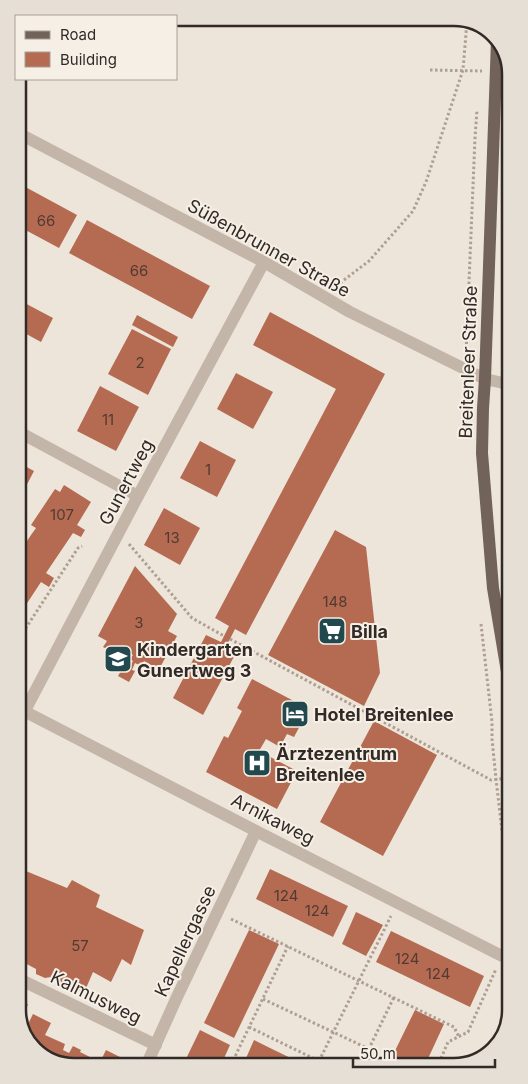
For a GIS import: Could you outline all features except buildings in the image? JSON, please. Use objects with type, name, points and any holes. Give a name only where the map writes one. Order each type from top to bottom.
[{"type":"main road","name":"Breitenleer Straße","points":[[496,51],[482,453],[494,588],[502,639]]},
{"type":"street","name":"Süßenbrunner Straße","points":[[26,137],[264,262],[350,312],[485,378],[502,382]]},
{"type":"street","name":"Gunertweg","points":[[26,706],[264,262]]},
{"type":"street","points":[[26,436],[138,496]]},
{"type":"street","name":"Arnikaweg","points":[[26,715],[502,956]]},
{"type":"street","name":"Kapellergasse","points":[[150,1058],[256,831]]},
{"type":"street","name":"Kalmusweg","points":[[26,982],[156,1045]]},
{"type":"path","points":[[323,297],[369,261],[413,211],[426,182],[463,70],[467,28]]},
{"type":"path","points":[[481,79],[483,63]]},
{"type":"path","points":[[430,70],[463,70]]},
{"type":"path","points":[[465,368],[478,103]]},
{"type":"path","points":[[127,541],[192,618],[224,636]]},
{"type":"path","points":[[26,628],[78,548],[82,546]]},
{"type":"path","points":[[230,638],[492,780],[502,779]]},
{"type":"path","points":[[320,1058],[393,913]]},
{"type":"path","points":[[228,917],[454,1027],[459,1037]]},
{"type":"path","points":[[234,1058],[288,946]]},
{"type":"path","points":[[441,1058],[448,1042],[468,1032],[497,966]]},
{"type":"path","points":[[364,1058],[394,997]]},
{"type":"path","points":[[263,999],[368,1049]]},
{"type":"path","points":[[249,1027],[313,1058]]},
{"type":"place","name":"Billa","points":[[332,631]]},
{"type":"place","name":"Kindergarten Gunertweg 3","points":[[118,659]]},
{"type":"place","name":"Hotel Breitenlee","points":[[295,714]]},
{"type":"place","name":"Ärztezentrum Breitenlee","points":[[257,763]]}]
